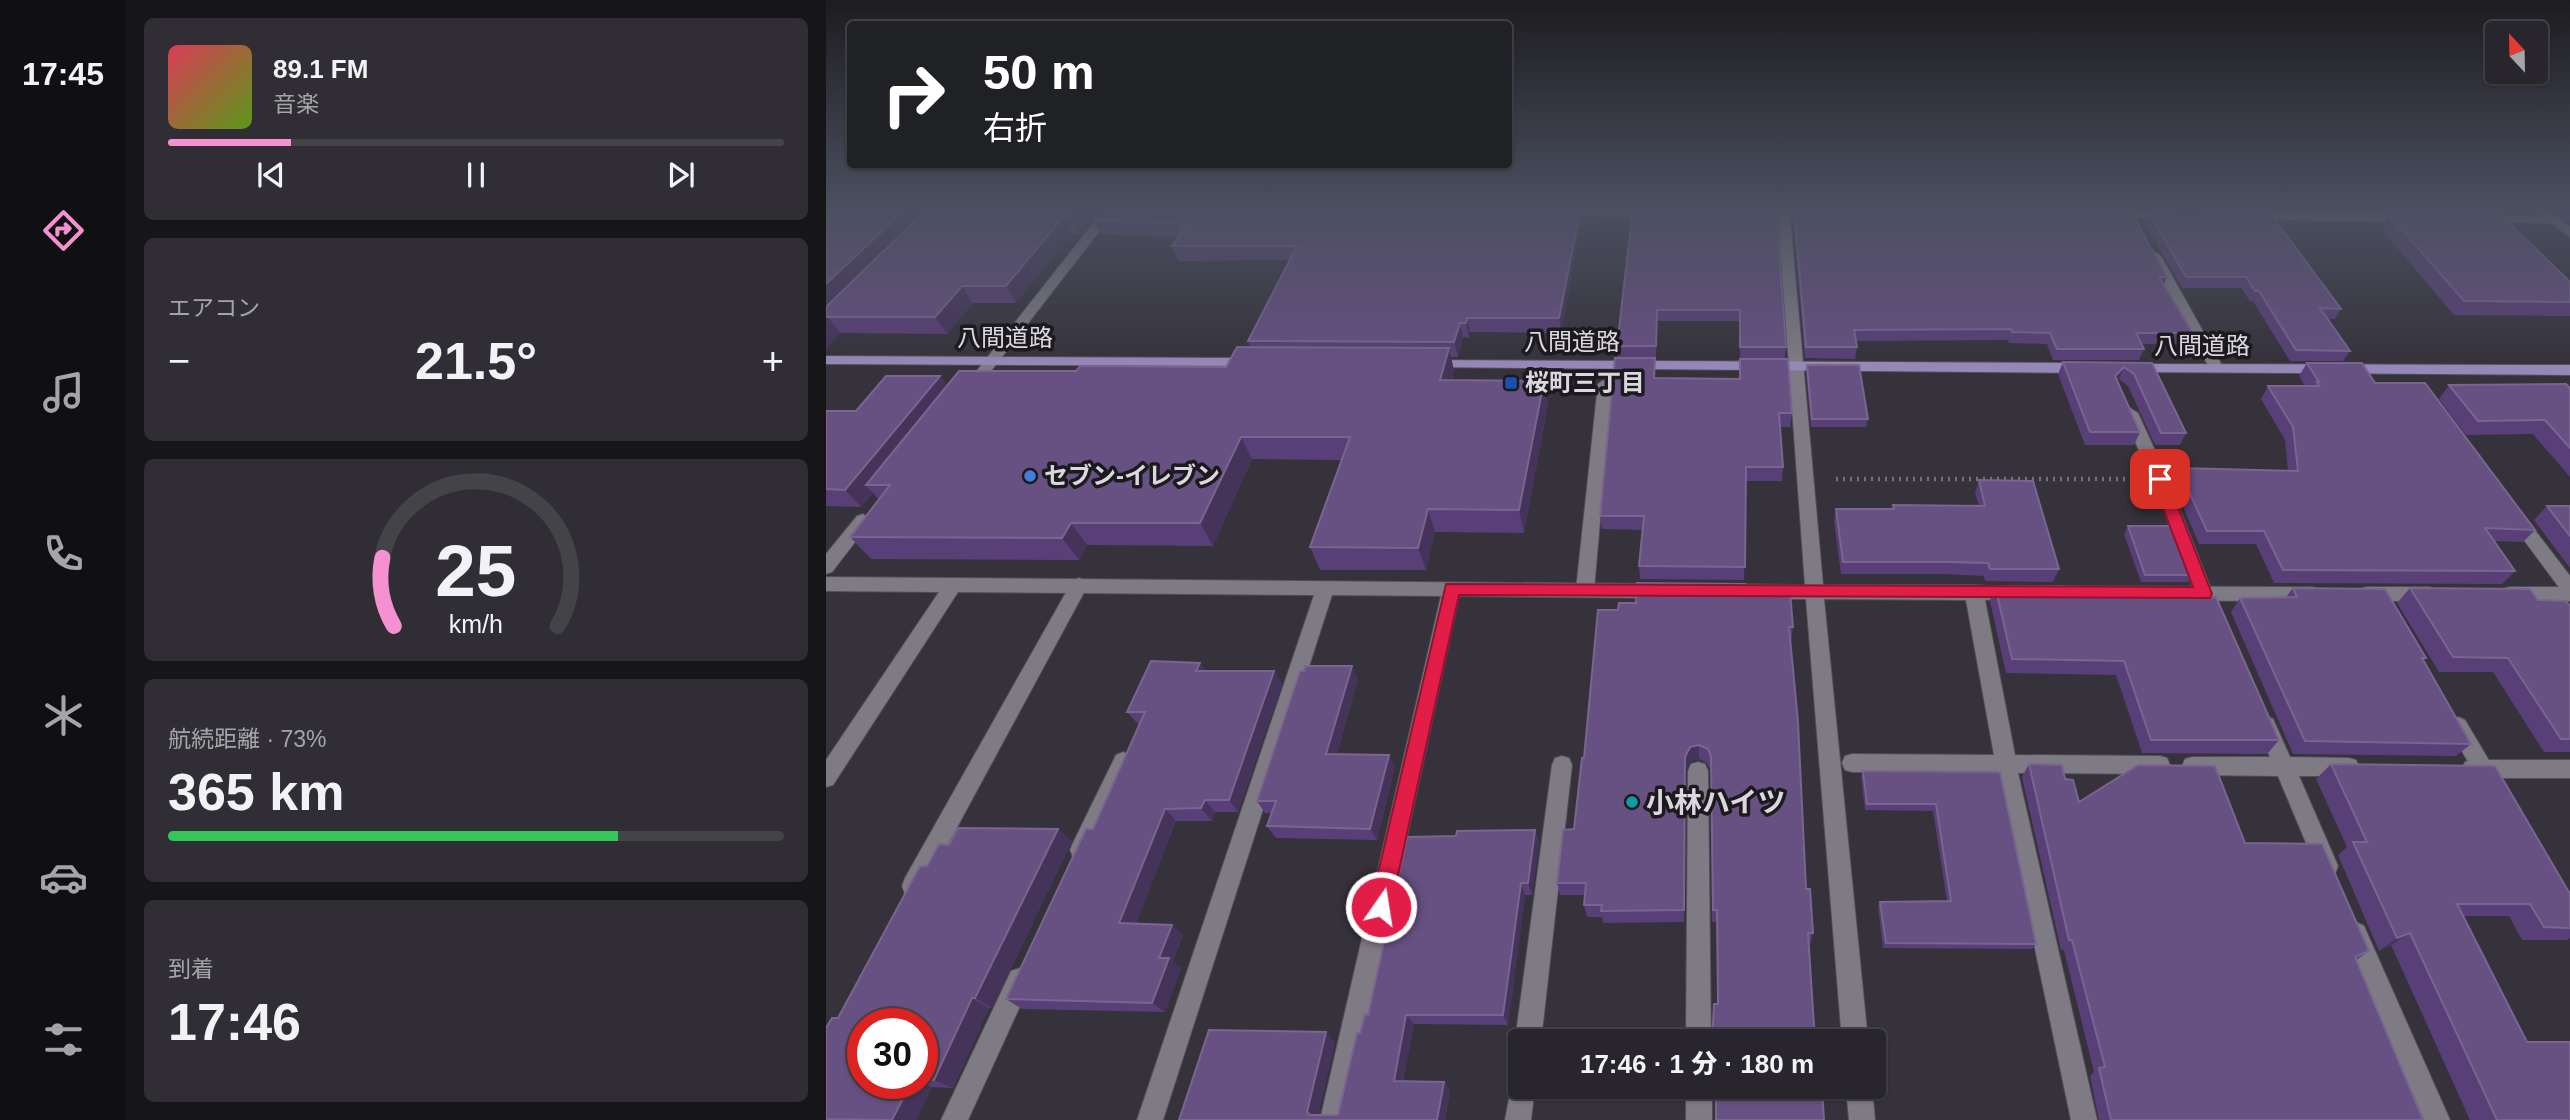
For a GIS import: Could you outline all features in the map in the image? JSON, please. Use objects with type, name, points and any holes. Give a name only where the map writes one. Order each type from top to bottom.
[{"type":"main road","name":"八間道路","points":[[826,360],[1260,362]]},
{"type":"main road","name":"八間道路","points":[[1413,364],[2570,370]]},
{"type":"street","points":[[960,401],[1072,259]]},
{"type":"street","points":[[1788,259],[1814,592],[1854,1029]]},
{"type":"street","points":[[2157,259],[2217,369]]},
{"type":"street","points":[[1585,590],[1605,384]]},
{"type":"street","points":[[2124,399],[2208,594],[2222,618]]},
{"type":"street","points":[[2504,500],[2566,593],[2570,612]]},
{"type":"street","points":[[826,567],[876,504]]},
{"type":"street","points":[[826,584],[1678,591]]},
{"type":"street","points":[[826,778],[954,584]]},
{"type":"street","points":[[899,910],[1079,585]]},
{"type":"street","points":[[1150,1120],[1326,587]]},
{"type":"street","points":[[1333,1120],[1452,588]]},
{"type":"street","points":[[1704,591],[2448,594]]},
{"type":"street","points":[[1974,592],[2006,764],[2084,1120]]},
{"type":"street","points":[[2489,594],[2566,593]]},
{"type":"street","points":[[2380,594],[2394,617]]},
{"type":"street","points":[[2258,705],[2333,880]]},
{"type":"street","points":[[2449,710],[2503,803]]},
{"type":"street","points":[[1070,873],[1123,761]]},
{"type":"street","points":[[1852,763],[2364,767]]},
{"type":"street","points":[[1529,1029],[1562,765]]},
{"type":"street","points":[[2457,768],[2570,769]]},
{"type":"street","points":[[1698,771],[1699,1029]]},
{"type":"street","points":[[2349,918],[2437,1120]]},
{"type":"street","points":[[954,1120],[1030,959]]},
{"type":"street","points":[[1518,1120],[1521,1099]]},
{"type":"street","points":[[1699,1099],[1699,1120]]},
{"type":"street","points":[[1860,1099],[1862,1120]]},
{"type":"building","points":[[826,259],[852,259],[826,284]]},
{"type":"building","points":[[875,259],[1028,259],[1006,286],[962,286],[935,317],[826,317],[826,307]]},
{"type":"building","points":[[1290,259],[1571,259],[1559,318],[1467,318],[1466,323],[1460,323],[1454,342],[1248,341]]},
{"type":"building","points":[[1627,259],[1780,259],[1786,347],[1740,347],[1740,310],[1657,310],[1656,346],[1617,346]]},
{"type":"building","points":[[1798,259],[2157,259],[2167,277],[2159,277],[2193,333],[2136,333],[2144,349],[2057,349],[2050,333],[2012,332],[2011,329],[1854,330],[1857,347],[1806,347]]},
{"type":"building","points":[[2176,259],[2304,259],[2341,309],[2320,308],[2350,351],[2296,350],[2259,291],[2255,291],[2246,277],[2186,277]]},
{"type":"building","points":[[2428,259],[2547,259],[2570,282],[2570,302],[2464,301]]},
{"type":"building","points":[[1237,347],[1449,348],[1440,380],[1544,381],[1519,510],[1428,509],[1418,548],[1310,547],[1350,437],[1241,437],[1200,523],[1071,523],[1062,538],[850,537],[890,485],[866,485],[959,371],[1076,371],[1080,366],[1226,367]]},
{"type":"building","points":[[1615,358],[1655,358],[1654,378],[1740,379],[1740,359],[1788,359],[1792,413],[1779,413],[1783,467],[1746,467],[1745,567],[1639,566],[1644,516],[1600,516]]},
{"type":"building","points":[[2063,362],[2152,363],[2186,433],[2161,433],[2134,374],[2124,367],[2115,376],[2140,432],[2090,432]]},
{"type":"building","points":[[2307,363],[2362,363],[2375,383],[2425,383],[2535,530],[2485,528],[2515,571],[2283,570],[2264,531],[2207,531],[2178,468],[2298,471],[2293,427],[2268,386],[2319,386]]},
{"type":"building","points":[[1807,365],[1859,365],[1868,419],[1812,419]]},
{"type":"building","points":[[886,376],[940,376],[845,490],[826,489],[826,411],[856,411]]},
{"type":"building","points":[[2566,384],[2570,388],[2570,448],[2545,420],[2478,421],[2449,385]]},
{"type":"building","points":[[1979,480],[2033,481],[2059,569],[1990,569],[1988,563],[1843,562],[1836,509],[1894,509],[1893,505],[1985,506]]},
{"type":"building","points":[[2547,506],[2570,506],[2570,536]]},
{"type":"building","points":[[2128,526],[2174,526],[2192,575],[2145,575]]},
{"type":"building","points":[[1637,583],[1745,584],[1745,593],[1790,592],[1793,627],[1789,627],[1798,722],[1806,889],[1810,889],[1813,933],[1808,933],[1814,1029],[1713,1029],[1714,1004],[1718,1004],[1717,910],[1713,910],[1711,757],[1708,749],[1699,745],[1690,747],[1685,757],[1684,910],[1601,911],[1602,905],[1584,905],[1586,883],[1557,883],[1563,830],[1574,829],[1584,758],[1598,610],[1618,610],[1619,603],[1636,603]]},
{"type":"building","points":[[1995,586],[2065,586],[2068,593],[2159,593],[2156,587],[2206,587],[2210,597],[2216,597],[2279,740],[2151,740],[2124,661],[2012,659]]},
{"type":"building","points":[[2293,588],[2385,589],[2426,658],[2422,658],[2471,744],[2305,741],[2240,598],[2297,597]]},
{"type":"building","points":[[2410,588],[2530,589],[2538,600],[2566,601],[2570,606],[2570,739],[2561,739],[2508,658],[2453,657]]},
{"type":"building","points":[[1151,661],[1200,663],[1196,671],[1274,671],[1229,800],[1205,800],[1201,808],[1165,809],[1119,923],[1172,925],[1159,958],[1169,958],[1152,1003],[1006,999],[1086,829],[1093,829],[1145,712],[1127,712]]},
{"type":"building","points":[[1305,666],[1352,666],[1326,754],[1389,755],[1370,829],[1267,826],[1276,801],[1257,801],[1300,671],[1304,671]]},
{"type":"building","points":[[2029,764],[2062,765],[2065,779],[2073,780],[2079,802],[2138,765],[2215,766],[2245,843],[2322,844],[2369,951],[2355,957],[2423,1120],[2111,1120],[2099,1068],[2105,1067],[2072,940],[2069,940]]},
{"type":"building","points":[[2331,764],[2495,766],[2570,894],[2570,928],[2544,927],[2530,904],[2457,904],[2527,1042],[2570,1042],[2570,1120],[2497,1120],[2410,933],[2397,938],[2353,842],[2367,842]]},
{"type":"building","points":[[1863,771],[2000,772],[2036,944],[1886,943],[1880,902],[1951,901],[1936,804],[1867,804]]},
{"type":"building","points":[[958,828],[1058,829],[938,1071],[938,1008],[847,1008],[847,1099],[903,1099],[892,1120],[826,1119],[826,1028],[832,1018],[838,1018],[920,866],[927,866],[939,844],[949,845]]},
{"type":"building","points":[[1535,830],[1528,883],[1521,883],[1503,1015],[1406,1015],[1394,1081],[1444,1082],[1437,1120],[1179,1120],[1209,1030],[1326,1032],[1307,1112],[1310,1115],[1338,1115],[1357,1033],[1360,1033],[1365,1014],[1368,1015],[1407,837],[1456,836],[1457,831]]},
{"type":"building","points":[[1716,1099],[1823,1099],[1824,1120],[1716,1120]]},
{"type":"place","name":"桜町三丁目","points":[[1511,383]]},
{"type":"place","name":"セブン-イレブン","points":[[1030,476]]},
{"type":"place","name":"小林ハイツ","points":[[1632,802]]},
{"type":"route","points":[[1381,907],[1452,588],[2204,594],[2160,479]]}]
